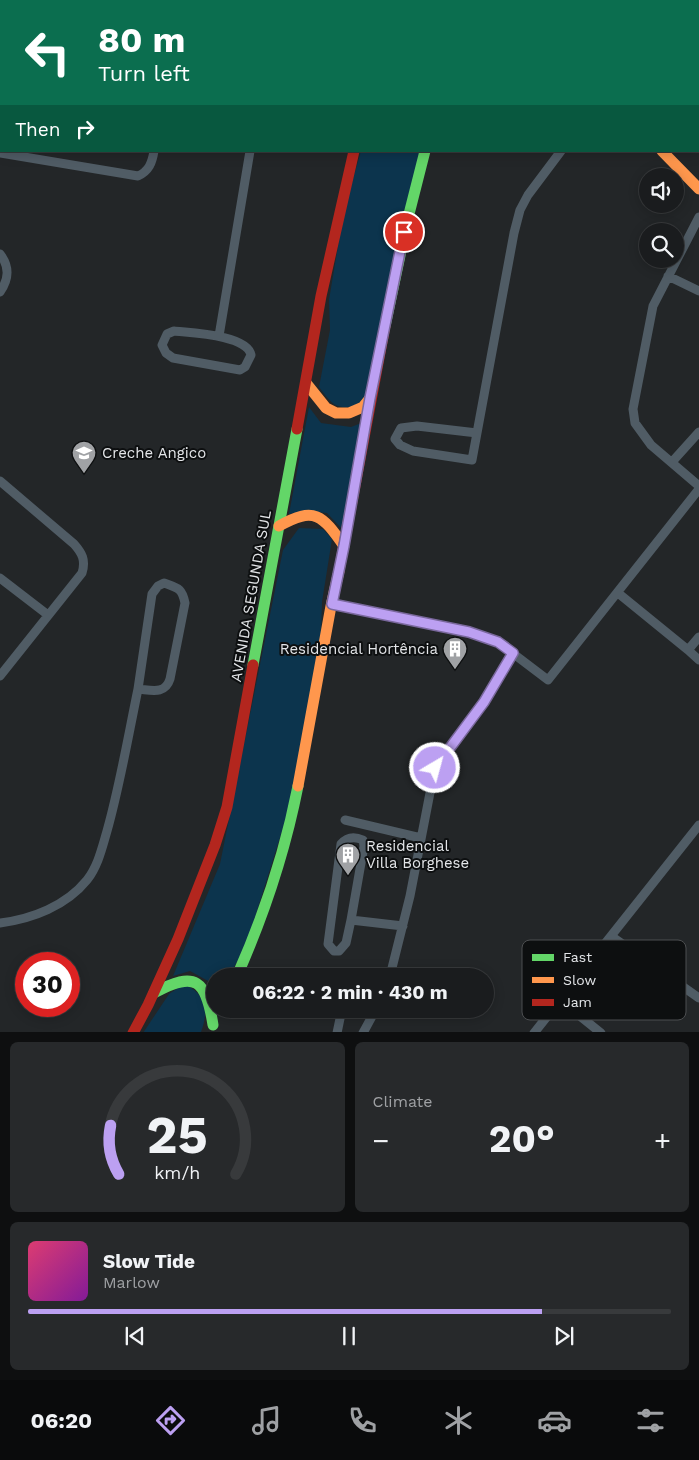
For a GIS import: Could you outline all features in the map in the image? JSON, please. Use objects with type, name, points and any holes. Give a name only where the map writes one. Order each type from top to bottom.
[{"type":"main road","name":"AVENIDA SEGUNDA SUL","points":[[133,1032],[154,993],[189,915],[218,840],[227,807],[321,296],[354,152]]},
{"type":"main road","points":[[241,968],[251,947],[264,910],[291,820],[311,728],[370,398],[412,198],[424,152]]},
{"type":"main road","points":[[663,152],[699,189]]},
{"type":"main road","points":[[306,383],[326,408],[336,413],[349,413],[363,407],[370,398]]},
{"type":"main road","points":[[279,526],[305,514],[316,515],[325,520],[344,546]]},
{"type":"main road","points":[[154,993],[169,984],[182,980],[192,981],[203,988],[209,999],[211,1029]]},
{"type":"street","points":[[0,153],[138,176],[148,169],[152,163],[154,152]]},
{"type":"street","points":[[219,336],[250,152]]},
{"type":"street","points":[[477,433],[416,426],[401,428],[395,439],[400,445],[413,451],[472,460],[477,433],[514,233],[520,210],[537,181],[560,152]]},
{"type":"street","points":[[332,604],[469,632],[498,642],[548,680],[618,593],[699,487],[643,436],[635,423],[633,408],[653,306],[699,217]]},
{"type":"street","points":[[0,254],[5,261],[8,271],[4,286],[0,292]]},
{"type":"street","points":[[668,276],[699,291]]},
{"type":"street","points":[[174,331],[219,336],[245,346],[250,350],[251,355],[245,366],[240,370],[173,358],[162,347],[164,337],[174,331]]},
{"type":"street","points":[[672,462],[699,432]]},
{"type":"street","points":[[0,481],[74,544],[81,552],[84,560],[82,573],[0,676]]},
{"type":"street","points":[[0,578],[48,615]]},
{"type":"street","points":[[0,923],[19,921],[52,908],[73,894],[88,879],[99,859],[112,811],[138,689],[152,594],[158,586],[164,583],[177,587],[183,593],[185,604],[170,679],[166,688],[160,691],[138,689]]},
{"type":"street","points":[[618,593],[699,660]]},
{"type":"street","points":[[688,650],[699,637]]},
{"type":"street","points":[[392,968],[403,926],[435,768],[484,702],[513,653]]},
{"type":"street","points":[[345,820],[421,838]]},
{"type":"street","points":[[608,940],[699,825]]},
{"type":"street","points":[[352,837],[362,840],[364,846],[351,920],[346,944],[340,951],[334,951],[328,944],[340,844],[345,839],[352,837]]},
{"type":"street","points":[[351,920],[403,926]]},
{"type":"street","points":[[611,936],[617,940]]},
{"type":"street","points":[[686,989],[699,998]]},
{"type":"street","points":[[337,1032],[340,1018]]},
{"type":"street","points":[[363,1032],[371,1018]]},
{"type":"street","points":[[534,1032],[544,1020]]},
{"type":"street","points":[[586,1020],[601,1032]]},
{"type":"shaded area","points":[[361,152],[420,152],[368,393],[358,406],[350,407],[339,406],[331,402],[319,387],[330,330],[329,300],[344,210]]},
{"type":"shaded area","points":[[309,407],[321,423],[351,427],[364,422],[341,528],[327,513],[307,511],[289,514]]},
{"type":"shaded area","points":[[299,528],[323,529],[332,539],[322,602],[321,636],[288,812],[246,946],[234,968],[206,968],[206,980],[190,971],[173,976],[220,864],[283,550]]},
{"type":"shaded area","points":[[184,984],[192,988],[202,998],[205,1017],[201,1032],[144,1032],[169,994]]},
{"type":"traffic: fast","points":[[385,326],[408,218],[425,152]]},
{"type":"traffic: fast","points":[[253,665],[297,429]]},
{"type":"traffic: fast","points":[[240,968],[273,883],[287,835],[298,786]]},
{"type":"traffic: fast","points":[[154,993],[180,982],[189,981],[197,984],[207,998],[213,1025]]},
{"type":"traffic: slow","points":[[663,152],[699,189]]},
{"type":"traffic: slow","points":[[306,383],[326,408],[336,413],[349,413],[363,407],[371,397]]},
{"type":"traffic: slow","points":[[279,526],[301,516],[310,515],[317,517],[330,527],[344,546]]},
{"type":"traffic: slow","points":[[298,786],[339,571]]},
{"type":"traffic: jam","points":[[297,429],[321,296],[354,152]]},
{"type":"traffic: jam","points":[[339,571],[385,326]]},
{"type":"traffic: jam","points":[[134,1032],[178,939],[215,845],[227,807],[253,665]]},
{"type":"place","name":"Creche Angico","points":[[84,474]]},
{"type":"place","name":"Residencial Hortência","points":[[455,670]]},
{"type":"place","name":"Residencial Villa Borghese","points":[[348,876]]},
{"type":"route","points":[[404,232],[370,398],[332,604],[469,632],[498,642],[513,653],[484,702],[435,768]]}]
